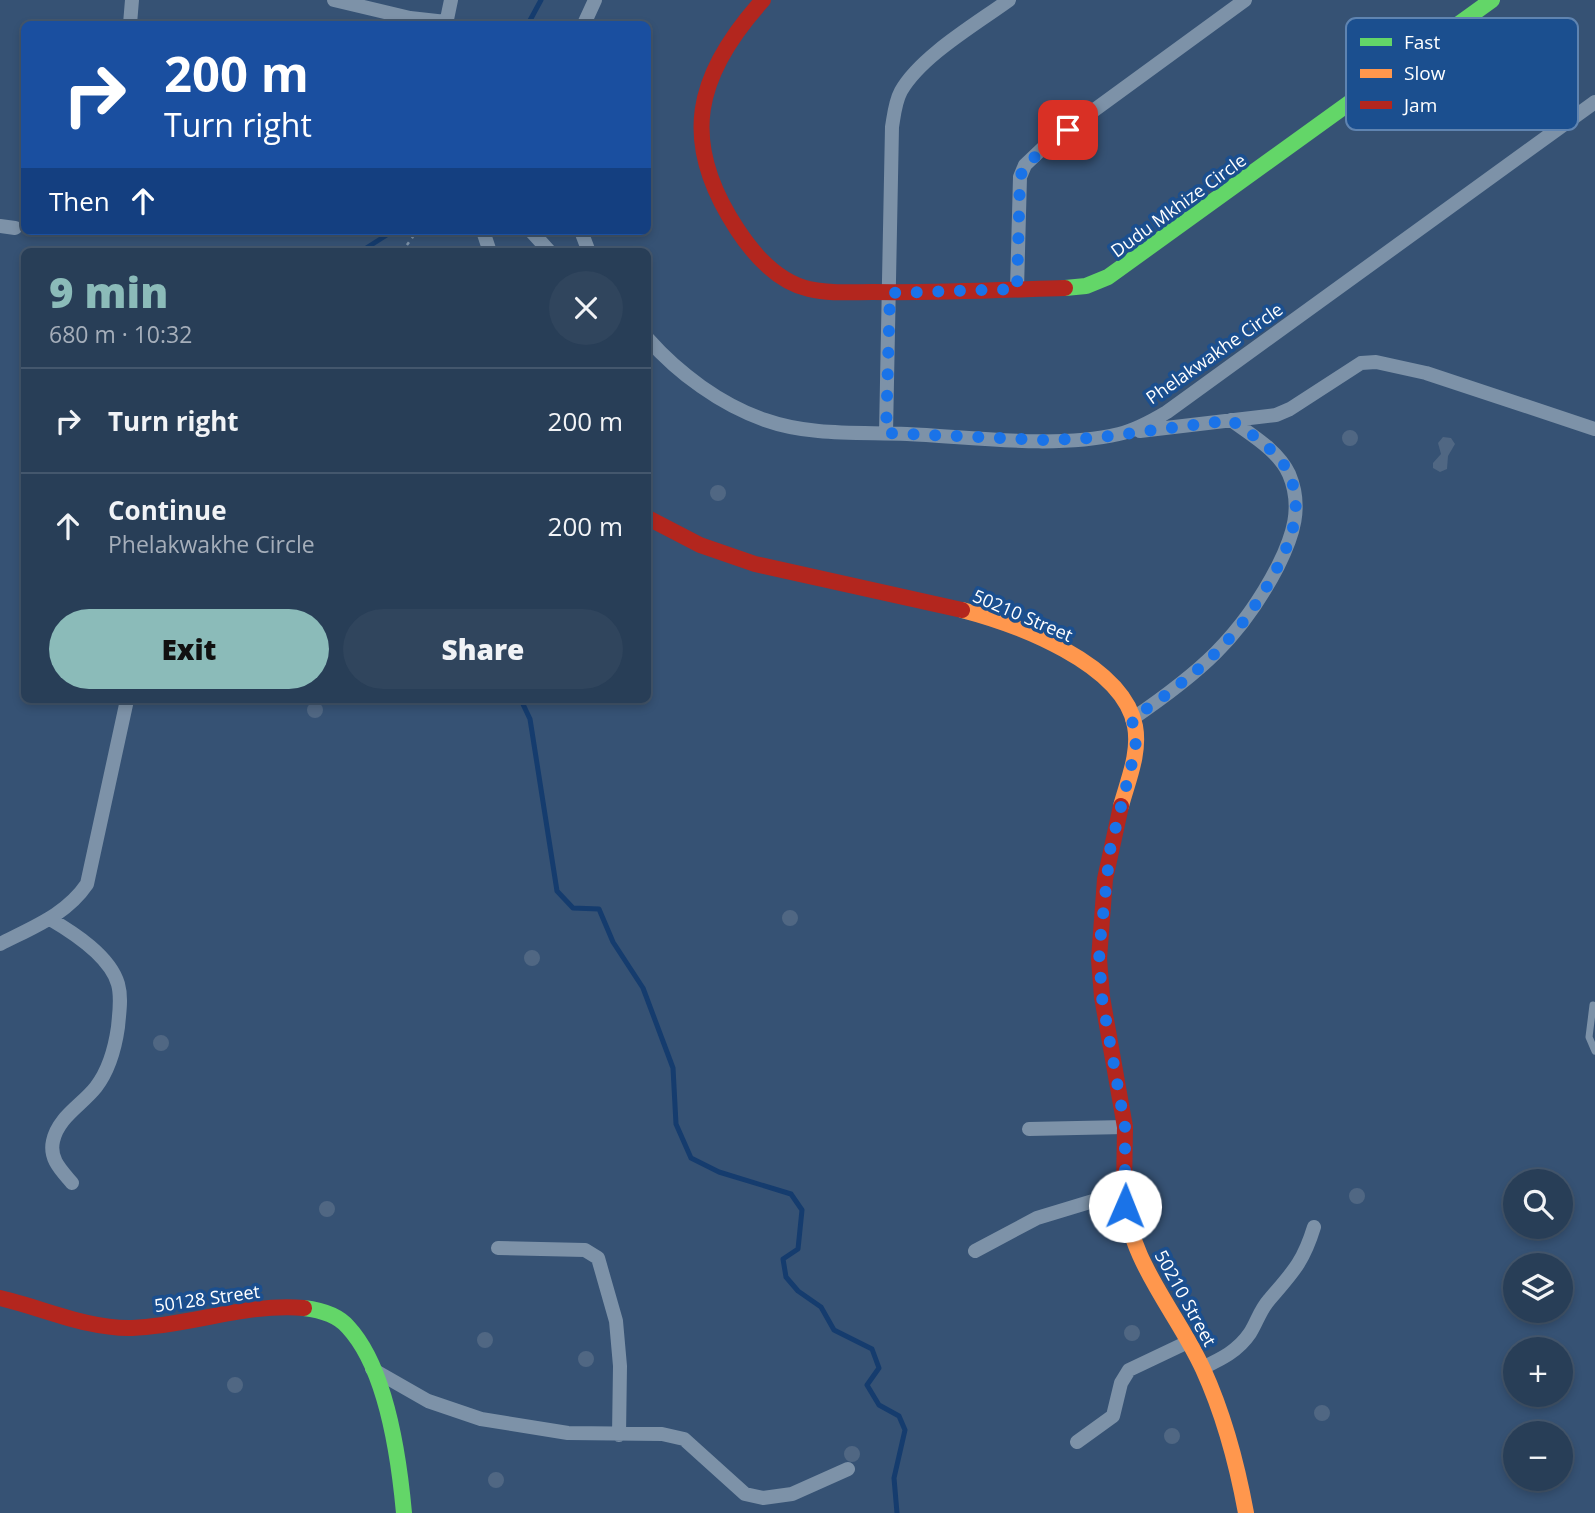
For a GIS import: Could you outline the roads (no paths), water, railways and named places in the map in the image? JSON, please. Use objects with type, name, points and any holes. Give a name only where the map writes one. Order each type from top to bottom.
[{"type":"street","points":[[130,21],[132,0]]},
{"type":"street","points":[[334,0],[432,21]]},
{"type":"street","points":[[446,21],[451,0]]},
{"type":"street","points":[[585,21],[595,0]]},
{"type":"street","name":"Dudu Mkhize Circle","points":[[763,0],[732,36],[706,88],[698,141],[711,188],[729,221],[752,251],[793,283],[820,291],[890,293],[1086,286],[1128,265],[1346,106]]},
{"type":"street","points":[[886,433],[892,127],[900,92],[928,60],[1009,0]]},
{"type":"street","points":[[1017,289],[1017,194],[1025,165],[1045,146],[1245,0]]},
{"type":"street","name":"Dudu Mkhize Circle","points":[[1467,18],[1492,0]]},
{"type":"street","name":"Phelakwakhe Circle","points":[[1578,114],[1595,102]]},
{"type":"street","name":"Phelakwakhe Circle","points":[[651,342],[683,372],[711,392],[764,420],[811,431],[1045,440],[1119,434],[1151,422],[1167,412],[1556,130]]},
{"type":"street","points":[[0,226],[15,228]]},
{"type":"street","points":[[535,235],[546,248]]},
{"type":"street","points":[[1119,434],[1276,415],[1290,410],[1361,363],[1376,362],[1426,373],[1595,429]]},
{"type":"street","points":[[1132,719],[1188,678],[1236,633],[1258,604],[1287,548],[1295,523],[1296,505],[1288,473],[1268,447],[1231,420]]},
{"type":"street","name":"50210 Street","points":[[651,519],[670,532],[781,572],[926,599],[1031,635],[1094,670],[1126,703],[1132,719],[1136,747],[1110,850],[1099,952],[1102,998],[1125,1127],[1126,1215],[1130,1234],[1154,1284],[1202,1368],[1249,1510]]},
{"type":"street","points":[[0,944],[50,919],[72,904],[87,884],[126,703]]},
{"type":"street","points":[[50,919],[70,931],[104,962],[114,974],[120,993],[117,1036],[105,1073],[92,1092],[62,1122],[53,1141],[54,1161],[72,1183]]},
{"type":"street","points":[[1029,1129],[1125,1127]]},
{"type":"street","points":[[975,1251],[1037,1218],[1125,1191]]},
{"type":"street","points":[[1202,1368],[1222,1359],[1242,1343],[1259,1312],[1298,1268],[1306,1255],[1314,1227]]},
{"type":"street","points":[[498,1248],[585,1250],[598,1258],[616,1321],[620,1366],[619,1435]]},
{"type":"street","name":"50128 Street","points":[[0,1298],[36,1304],[102,1327],[132,1328],[244,1310],[281,1308],[331,1314],[343,1321],[354,1334],[372,1368],[397,1457],[404,1513]]},
{"type":"street","points":[[1077,1442],[1113,1416],[1121,1383],[1129,1370],[1188,1342]]},
{"type":"street","points":[[372,1368],[428,1401],[481,1419],[568,1433],[662,1434],[684,1439],[734,1486],[746,1494],[763,1498],[792,1494],[848,1469]]},
{"type":"lane","points":[[1593,1005],[1589,1037],[1595,1051]]},
{"type":"waterway","points":[[530,21],[541,0]]},
{"type":"waterway","points":[[366,248],[387,235]]},
{"type":"waterway","points":[[522,703],[530,719],[557,891],[573,908],[599,909],[613,942],[643,988],[673,1068],[676,1124],[691,1158],[719,1172],[791,1194],[802,1210],[798,1249],[783,1259],[786,1277],[798,1291],[821,1307],[834,1330],[872,1349],[879,1368],[867,1385],[879,1405],[899,1416],[905,1430],[894,1478],[897,1513]]}]
